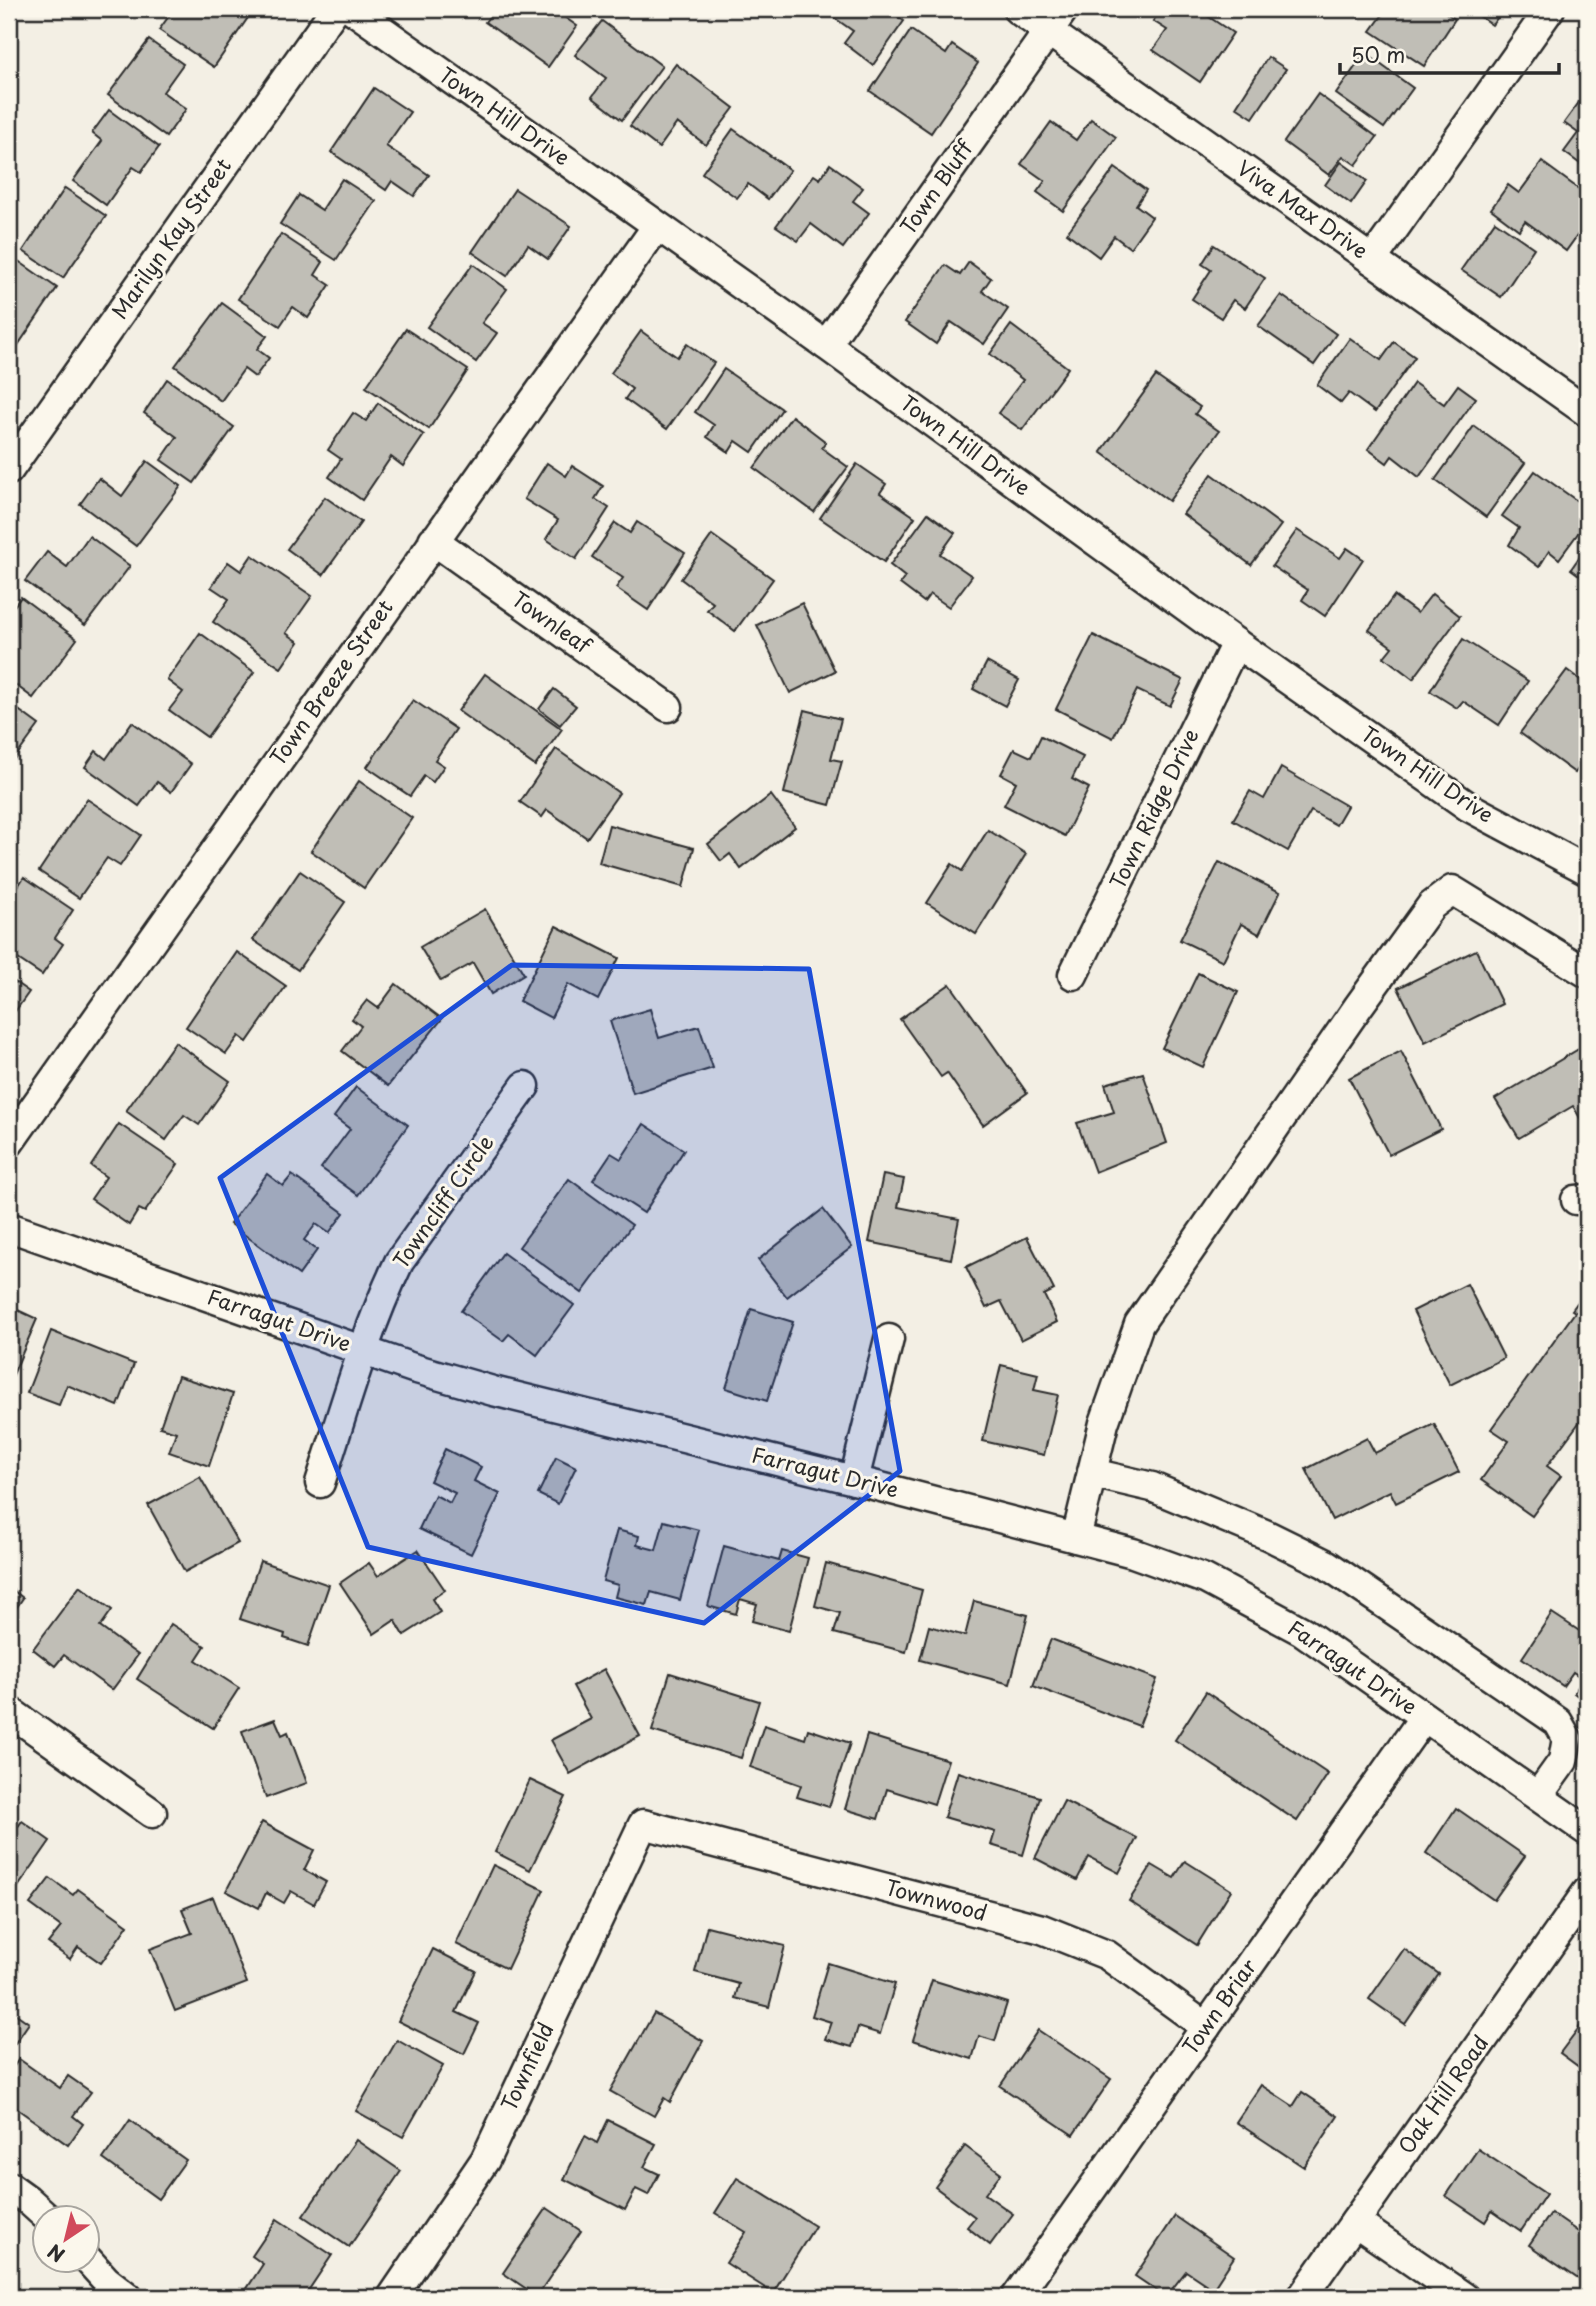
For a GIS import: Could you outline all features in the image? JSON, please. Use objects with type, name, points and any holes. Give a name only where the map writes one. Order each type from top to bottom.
[{"type":"street","name":"Marilyn Kay Street","points":[[9,470],[335,9]]},
{"type":"street","name":"Town Hill Drive","points":[[352,9],[826,345],[1236,643],[1469,807],[1587,870]]},
{"type":"street","name":"Viva Max Drive","points":[[1017,9],[1056,20],[1372,260],[1587,412]]},
{"type":"street","points":[[1372,260],[1550,9]]},
{"type":"street","name":"Town Bluff","points":[[826,345],[1056,20]]},
{"type":"street","name":"Town Breeze Street","points":[[9,1143],[657,226]]},
{"type":"street","name":"Townleaf","points":[[433,540],[668,707]]},
{"type":"street","name":"Town Ridge Drive","points":[[1073,975],[1236,643]]},
{"type":"street","points":[[1076,1538],[1104,1423],[1139,1324],[1431,906],[1452,890],[1587,973]]},
{"type":"street","name":"Towncliff Circle","points":[[320,1483],[363,1350],[399,1262],[525,1086]]},
{"type":"street","name":"Farragut Drive","points":[[9,1227],[413,1368],[493,1391],[854,1480],[1133,1553],[1205,1578],[1302,1631],[1587,1831]]},
{"type":"street","points":[[854,1480],[889,1339]]},
{"type":"street","points":[[1092,1473],[1152,1487],[1266,1535],[1326,1564],[1558,1722],[1567,1738],[1563,1761],[1538,1796]]},
{"type":"street","points":[[9,1711],[152,1812]]},
{"type":"street","name":"Town Briar","points":[[1016,2297],[1424,1717]]},
{"type":"street","name":"Townwood","points":[[643,1824],[1042,1929],[1107,1955],[1206,2026]]},
{"type":"street","name":"Townfield","points":[[392,2297],[485,2160],[643,1824]]},
{"type":"street","name":"Oak Hill Road","points":[[1302,2297],[1584,1904]]},
{"type":"street","points":[[9,2186],[32,2205]]},
{"type":"street","points":[[1355,2221],[1464,2297]]},
{"type":"street","points":[[101,2274],[128,2297]]},
{"type":"highlighted area","points":[[512,965],[809,969],[900,1471],[704,1623],[368,1547],[220,1178]]},
{"type":"building","points":[[174,9],[254,9],[214,67],[159,30]]},
{"type":"building","points":[[495,9],[553,9],[577,26],[548,67],[485,22]]},
{"type":"building","points":[[828,9],[887,9],[904,21],[873,65],[844,43],[853,31],[826,12]]},
{"type":"building","points":[[1162,9],[1197,9],[1233,33],[1200,82],[1153,50],[1167,30],[1153,21]]},
{"type":"building","points":[[1387,9],[1396,12],[1399,9],[1440,9],[1455,19],[1424,66],[1371,31]]},
{"type":"building","points":[[1469,9],[1504,9],[1492,25]]},
{"type":"building","points":[[602,21],[662,66],[622,120],[592,97],[606,78],[575,55]]},
{"type":"building","points":[[911,30],[946,54],[952,45],[978,63],[931,133],[870,91]]},
{"type":"building","points":[[149,40],[183,64],[163,92],[186,109],[166,137],[108,95]]},
{"type":"building","points":[[1365,53],[1413,88],[1384,128],[1336,94]]},
{"type":"building","points":[[1268,57],[1286,69],[1253,118],[1236,107]]},
{"type":"building","points":[[676,64],[734,108],[706,145],[677,123],[659,148],[630,126]]},
{"type":"building","points":[[374,88],[410,112],[386,146],[429,175],[414,196],[392,181],[386,190],[331,152]]},
{"type":"building","points":[[1318,94],[1377,137],[1356,165],[1343,156],[1329,175],[1284,142]]},
{"type":"building","points":[[1585,94],[1587,169],[1564,152],[1578,133],[1564,123]]},
{"type":"building","points":[[109,110],[159,147],[141,172],[133,167],[106,205],[73,181],[102,141],[92,133]]},
{"type":"building","points":[[1091,119],[1116,137],[1063,211],[1037,192],[1045,181],[1021,164],[1051,122],[1076,140]]},
{"type":"building","points":[[733,129],[790,170],[768,199],[748,184],[737,198],[702,173]]},
{"type":"building","points":[[1341,162],[1367,181],[1351,204],[1325,185]]},
{"type":"building","points":[[1542,162],[1587,195],[1587,222],[1566,251],[1525,221],[1519,230],[1491,209],[1508,185],[1519,193]]},
{"type":"building","points":[[830,164],[863,188],[853,201],[869,213],[843,248],[811,224],[798,241],[776,226],[814,175],[820,179]]},
{"type":"building","points":[[1115,168],[1146,190],[1136,205],[1152,217],[1130,248],[1114,236],[1099,257],[1067,233]]},
{"type":"building","points":[[342,179],[376,201],[336,260],[280,224],[299,195],[322,210]]},
{"type":"building","points":[[65,188],[106,216],[63,278],[23,251]]},
{"type":"building","points":[[515,189],[571,226],[548,259],[528,245],[507,276],[472,252]]},
{"type":"building","points":[[1495,221],[1534,248],[1501,297],[1461,270]]},
{"type":"building","points":[[281,234],[323,262],[315,275],[330,285],[308,318],[293,307],[280,326],[238,299]]},
{"type":"building","points":[[1214,245],[1265,278],[1245,308],[1233,300],[1221,318],[1192,299],[1211,270],[1202,264]]},
{"type":"building","points":[[14,258],[57,288],[16,348],[9,343],[9,266]]},
{"type":"building","points":[[969,262],[991,278],[982,291],[1008,309],[984,344],[951,322],[936,344],[905,322],[945,265],[960,275]]},
{"type":"building","points":[[473,264],[507,289],[482,323],[497,333],[476,362],[427,327]]},
{"type":"building","points":[[1281,295],[1336,334],[1314,365],[1258,326]]},
{"type":"building","points":[[222,303],[267,336],[257,349],[269,358],[255,377],[244,369],[221,401],[175,366]]},
{"type":"building","points":[[1011,325],[1068,368],[1022,430],[998,413],[1023,380],[990,354]]},
{"type":"building","points":[[406,329],[468,370],[429,429],[366,387]]},
{"type":"building","points":[[641,331],[677,357],[687,344],[714,363],[667,429],[625,399],[632,389],[611,373]]},
{"type":"building","points":[[1350,338],[1381,360],[1394,342],[1415,357],[1375,412],[1349,393],[1341,403],[1317,385]]},
{"type":"building","points":[[724,369],[782,409],[752,452],[736,441],[729,452],[707,437],[714,425],[695,412]]},
{"type":"building","points":[[1156,376],[1200,407],[1195,414],[1219,431],[1169,501],[1101,452]]},
{"type":"building","points":[[167,379],[234,427],[194,483],[161,460],[177,437],[144,413]]},
{"type":"building","points":[[1414,383],[1444,404],[1458,385],[1476,398],[1419,477],[1392,456],[1387,463],[1368,449]]},
{"type":"building","points":[[378,403],[424,435],[403,466],[391,457],[362,500],[329,477],[341,459],[328,450],[353,413],[366,421]]},
{"type":"building","points":[[792,416],[826,442],[822,448],[848,467],[814,512],[754,468]]},
{"type":"building","points":[[1474,426],[1525,463],[1486,517],[1435,480]]},
{"type":"building","points":[[147,461],[181,486],[136,546],[80,504],[99,478],[122,496]]},
{"type":"building","points":[[547,463],[566,476],[572,466],[603,486],[595,499],[609,508],[576,559],[546,539],[558,520],[524,499]]},
{"type":"building","points":[[857,464],[886,484],[880,493],[915,517],[884,562],[820,518]]},
{"type":"building","points":[[1535,471],[1587,508],[1587,521],[1559,559],[1549,551],[1539,567],[1509,545],[1519,528],[1502,516]]},
{"type":"building","points":[[1212,474],[1281,525],[1251,565],[1183,514]]},
{"type":"building","points":[[325,497],[361,522],[323,575],[287,549]]},
{"type":"building","points":[[928,513],[955,533],[940,554],[972,576],[949,607],[930,594],[924,602],[900,584],[905,577],[890,565]]},
{"type":"building","points":[[637,522],[685,553],[648,610],[616,588],[623,578],[592,557],[615,523],[630,533]]},
{"type":"building","points":[[1297,530],[1340,558],[1347,548],[1363,559],[1325,616],[1302,600],[1308,590],[1272,566]]},
{"type":"building","points":[[712,535],[773,579],[735,631],[707,610],[713,603],[681,579]]},
{"type":"building","points":[[89,536],[130,566],[85,625],[25,581],[47,552],[67,567]]},
{"type":"building","points":[[1587,546],[1587,581],[1571,569]]},
{"type":"building","points":[[252,555],[312,596],[286,633],[299,642],[281,668],[213,622],[229,599],[211,587],[228,562],[241,571]]},
{"type":"building","points":[[1432,594],[1460,616],[1413,679],[1384,657],[1392,647],[1369,630],[1394,596],[1417,613]]},
{"type":"building","points":[[21,597],[77,639],[33,698],[9,680],[9,657],[14,650],[9,646],[9,613]]},
{"type":"building","points":[[802,603],[835,671],[790,693],[757,625]]},
{"type":"building","points":[[200,633],[254,672],[207,737],[169,710],[183,692],[167,680]]},
{"type":"building","points":[[1093,635],[1183,680],[1170,706],[1137,690],[1113,738],[1056,709]]},
{"type":"building","points":[[1463,639],[1528,681],[1499,725],[1463,701],[1457,708],[1430,691]]},
{"type":"building","points":[[987,662],[1019,680],[1005,706],[973,689]]},
{"type":"building","points":[[1567,670],[1587,685],[1587,757],[1575,773],[1520,733]]},
{"type":"building","points":[[485,674],[562,729],[535,766],[458,711]]},
{"type":"building","points":[[554,689],[576,706],[560,725],[539,709]]},
{"type":"building","points":[[413,700],[456,729],[435,760],[444,766],[433,782],[424,776],[410,796],[367,767]]},
{"type":"building","points":[[9,703],[39,725],[9,766]]},
{"type":"building","points":[[805,710],[841,719],[831,759],[842,761],[830,805],[784,793]]},
{"type":"building","points":[[132,722],[191,764],[171,792],[157,782],[139,806],[85,767],[96,751],[106,759]]},
{"type":"building","points":[[1041,736],[1083,757],[1072,779],[1089,788],[1065,836],[1004,805],[1016,782],[1001,774],[1014,749],[1031,757]]},
{"type":"building","points":[[556,749],[619,793],[587,838],[547,810],[542,817],[520,802]]},
{"type":"building","points":[[1281,768],[1347,806],[1336,825],[1311,811],[1288,851],[1233,820],[1250,791],[1264,799]]},
{"type":"building","points":[[359,781],[412,818],[364,888],[311,851]]},
{"type":"building","points":[[771,795],[795,827],[741,869],[730,854],[721,861],[708,844]]},
{"type":"building","points":[[87,799],[141,835],[120,866],[107,858],[79,898],[39,871]]},
{"type":"building","points":[[609,825],[694,848],[683,887],[599,863]]},
{"type":"building","points":[[988,830],[1026,854],[976,934],[927,903],[952,864],[962,871]]},
{"type":"building","points":[[1219,862],[1280,892],[1259,934],[1241,924],[1223,961],[1180,940]]},
{"type":"building","points":[[300,871],[345,902],[298,970],[253,940]]},
{"type":"building","points":[[24,877],[73,910],[55,938],[63,944],[42,975],[9,953],[9,900]]},
{"type":"building","points":[[485,909],[524,974],[491,994],[473,963],[441,981],[420,947]]},
{"type":"building","points":[[556,926],[619,958],[598,1000],[568,984],[551,1018],[519,1001]]},
{"type":"building","points":[[1476,950],[1502,1004],[1425,1042],[1398,988]]},
{"type":"building","points":[[237,952],[286,986],[247,1042],[239,1036],[226,1054],[186,1027]]},
{"type":"building","points":[[1198,973],[1238,992],[1203,1067],[1162,1048]]},
{"type":"building","points":[[9,978],[29,992],[9,1020]]},
{"type":"building","points":[[396,984],[442,1019],[388,1086],[342,1051],[361,1026],[352,1019],[367,1000],[378,1008]]},
{"type":"building","points":[[950,984],[1027,1093],[983,1125],[947,1073],[941,1077],[900,1019]]},
{"type":"building","points":[[650,1009],[659,1038],[699,1026],[713,1068],[633,1093],[610,1021]]},
{"type":"building","points":[[175,1042],[230,1081],[199,1125],[184,1115],[166,1140],[126,1111]]},
{"type":"building","points":[[1587,1044],[1587,1121],[1583,1123],[1573,1106],[1519,1138],[1495,1099]]},
{"type":"building","points":[[1401,1051],[1441,1129],[1389,1155],[1349,1078]]},
{"type":"building","points":[[1143,1073],[1167,1143],[1095,1172],[1077,1123],[1114,1112],[1105,1084]]},
{"type":"building","points":[[356,1087],[408,1125],[358,1195],[321,1168],[350,1129],[334,1117]]},
{"type":"building","points":[[119,1124],[178,1164],[145,1212],[139,1209],[129,1225],[91,1199],[106,1177],[91,1166]]},
{"type":"building","points":[[644,1124],[684,1150],[644,1213],[593,1180],[611,1153],[621,1159]]},
{"type":"building","points":[[267,1174],[283,1186],[292,1175],[344,1213],[329,1233],[316,1224],[304,1240],[317,1250],[299,1275],[230,1224]]},
{"type":"building","points":[[883,1175],[904,1179],[898,1207],[959,1219],[951,1259],[869,1242]]},
{"type":"building","points":[[569,1179],[632,1225],[582,1293],[519,1247]]},
{"type":"building","points":[[823,1209],[852,1247],[787,1297],[758,1260]]},
{"type":"building","points":[[1027,1237],[1054,1290],[1044,1295],[1057,1322],[1021,1340],[1001,1301],[986,1308],[966,1267]]},
{"type":"building","points":[[503,1253],[574,1305],[537,1355],[509,1334],[503,1341],[461,1311]]},
{"type":"building","points":[[1467,1284],[1504,1358],[1450,1385],[1413,1311]]},
{"type":"building","points":[[1587,1289],[1587,1412],[1547,1466],[1561,1476],[1532,1516],[1481,1480],[1509,1441],[1491,1429],[1575,1312],[1572,1310]]},
{"type":"building","points":[[9,1306],[37,1319],[9,1384]]},
{"type":"building","points":[[751,1309],[793,1322],[767,1401],[726,1388]]},
{"type":"building","points":[[51,1331],[134,1364],[118,1406],[67,1385],[59,1405],[27,1393]]},
{"type":"building","points":[[1001,1365],[1038,1374],[1034,1390],[1058,1395],[1044,1455],[983,1441]]},
{"type":"building","points":[[178,1376],[233,1394],[209,1466],[169,1452],[176,1432],[160,1427]]},
{"type":"building","points":[[1434,1424],[1459,1472],[1396,1503],[1390,1491],[1332,1520],[1306,1469],[1367,1438],[1375,1453]]},
{"type":"building","points":[[445,1449],[481,1467],[474,1481],[500,1494],[471,1554],[419,1529],[435,1495],[450,1503],[455,1493],[430,1481]]},
{"type":"building","points":[[556,1457],[576,1467],[558,1504],[538,1494]]},
{"type":"building","points":[[200,1477],[238,1543],[185,1572],[148,1505]]},
{"type":"building","points":[[664,1521],[699,1530],[680,1600],[651,1592],[647,1605],[615,1597],[618,1585],[603,1581],[617,1530],[639,1536],[637,1545],[656,1550]]},
{"type":"building","points":[[724,1546],[779,1561],[782,1551],[808,1558],[789,1631],[752,1621],[757,1604],[740,1599],[736,1614],[708,1606]]},
{"type":"building","points":[[418,1550],[445,1590],[432,1599],[440,1612],[404,1635],[395,1620],[374,1634],[340,1583],[369,1563],[378,1576]]},
{"type":"building","points":[[260,1561],[329,1585],[308,1646],[284,1638],[285,1634],[240,1619]]},
{"type":"building","points":[[826,1563],[922,1590],[906,1652],[834,1633],[840,1613],[815,1606]]},
{"type":"building","points":[[80,1586],[112,1610],[100,1627],[138,1655],[112,1690],[64,1655],[55,1666],[33,1649]]},
{"type":"building","points":[[9,1587],[23,1598],[12,1614],[9,1612]]},
{"type":"building","points":[[974,1601],[1028,1615],[1010,1684],[920,1660],[929,1626],[965,1636]]},
{"type":"building","points":[[1552,1613],[1587,1636],[1587,1703],[1574,1693],[1583,1679],[1573,1672],[1563,1686],[1522,1658]]},
{"type":"building","points":[[171,1624],[205,1646],[196,1660],[239,1688],[213,1728],[137,1679]]},
{"type":"building","points":[[1051,1639],[1157,1679],[1139,1726],[1033,1686]]},
{"type":"building","points":[[604,1669],[640,1736],[570,1774],[551,1740],[591,1719],[573,1686]]},
{"type":"building","points":[[670,1673],[759,1701],[741,1758],[652,1731]]},
{"type":"building","points":[[1206,1692],[1328,1774],[1297,1821],[1175,1740]]},
{"type":"building","points":[[275,1719],[282,1735],[288,1732],[307,1783],[266,1798],[242,1731]]},
{"type":"building","points":[[764,1725],[805,1739],[808,1729],[850,1743],[829,1807],[797,1797],[801,1785],[750,1767]]},
{"type":"building","points":[[867,1735],[948,1760],[934,1804],[887,1789],[878,1819],[845,1809]]},
{"type":"building","points":[[958,1772],[1040,1797],[1023,1855],[991,1845],[995,1832],[944,1817]]},
{"type":"building","points":[[530,1780],[566,1797],[530,1870],[495,1852]]},
{"type":"building","points":[[1064,1801],[1137,1838],[1119,1873],[1089,1857],[1077,1880],[1035,1858]]},
{"type":"building","points":[[1456,1808],[1525,1856],[1494,1900],[1426,1853]]},
{"type":"building","points":[[22,1821],[50,1841],[11,1897],[9,1839]]},
{"type":"building","points":[[262,1822],[314,1850],[304,1870],[326,1882],[314,1904],[291,1891],[284,1903],[266,1893],[259,1908],[226,1891]]},
{"type":"building","points":[[1185,1861],[1231,1890],[1197,1945],[1129,1901],[1152,1865],[1174,1878]]},
{"type":"building","points":[[493,1865],[544,1890],[507,1969],[456,1944]]},
{"type":"building","points":[[50,1878],[73,1895],[78,1889],[128,1925],[101,1963],[78,1947],[70,1959],[48,1943],[61,1927],[30,1904]]},
{"type":"building","points":[[213,1897],[247,1983],[175,2011],[150,1949],[192,1933],[182,1909]]},
{"type":"building","points":[[707,1926],[785,1946],[769,2007],[735,1998],[739,1984],[695,1972]]},
{"type":"building","points":[[433,1949],[476,1971],[456,2012],[479,2023],[464,2054],[398,2021]]},
{"type":"building","points":[[1404,1949],[1439,1974],[1405,2024],[1369,1999]]},
{"type":"building","points":[[828,1963],[895,1984],[880,2034],[858,2027],[852,2047],[825,2039],[831,2022],[812,2016]]},
{"type":"building","points":[[932,1980],[1007,2003],[995,2041],[979,2036],[972,2059],[913,2040]]},
{"type":"building","points":[[9,2009],[29,2023],[9,2052]]},
{"type":"building","points":[[654,2013],[703,2041],[670,2102],[664,2098],[654,2116],[610,2091]]},
{"type":"building","points":[[1587,2017],[1587,2073],[1560,2053]]},
{"type":"building","points":[[1038,2030],[1111,2079],[1073,2135],[1000,2086]]},
{"type":"building","points":[[397,2040],[443,2066],[403,2137],[356,2111]]},
{"type":"building","points":[[19,2059],[60,2088],[68,2076],[91,2092],[73,2116],[83,2124],[68,2145],[9,2103],[9,2073]]},
{"type":"building","points":[[1261,2085],[1293,2106],[1302,2092],[1338,2116],[1304,2167],[1236,2122]]},
{"type":"building","points":[[130,2120],[186,2160],[158,2199],[103,2159]]},
{"type":"building","points":[[608,2120],[656,2144],[644,2167],[659,2174],[648,2195],[636,2189],[625,2210],[564,2179],[585,2136],[597,2143]]},
{"type":"building","points":[[356,2140],[401,2171],[349,2247],[303,2216]]},
{"type":"building","points":[[965,2146],[1001,2173],[985,2194],[1013,2214],[990,2245],[967,2227],[975,2217],[935,2187]]},
{"type":"building","points":[[1478,2149],[1546,2194],[1521,2231],[1492,2211],[1485,2222],[1446,2196]]},
{"type":"building","points":[[737,2178],[815,2226],[773,2293],[726,2263],[746,2232],[715,2213]]},
{"type":"building","points":[[547,2208],[581,2231],[537,2296],[503,2273]]},
{"type":"building","points":[[1551,2213],[1587,2238],[1587,2285],[1529,2245]]},
{"type":"building","points":[[1175,2216],[1234,2257],[1213,2289],[1186,2271],[1166,2297],[1135,2276]]},
{"type":"building","points":[[277,2219],[332,2255],[308,2291],[318,2297],[257,2297],[246,2290],[263,2264],[252,2256]]}]
